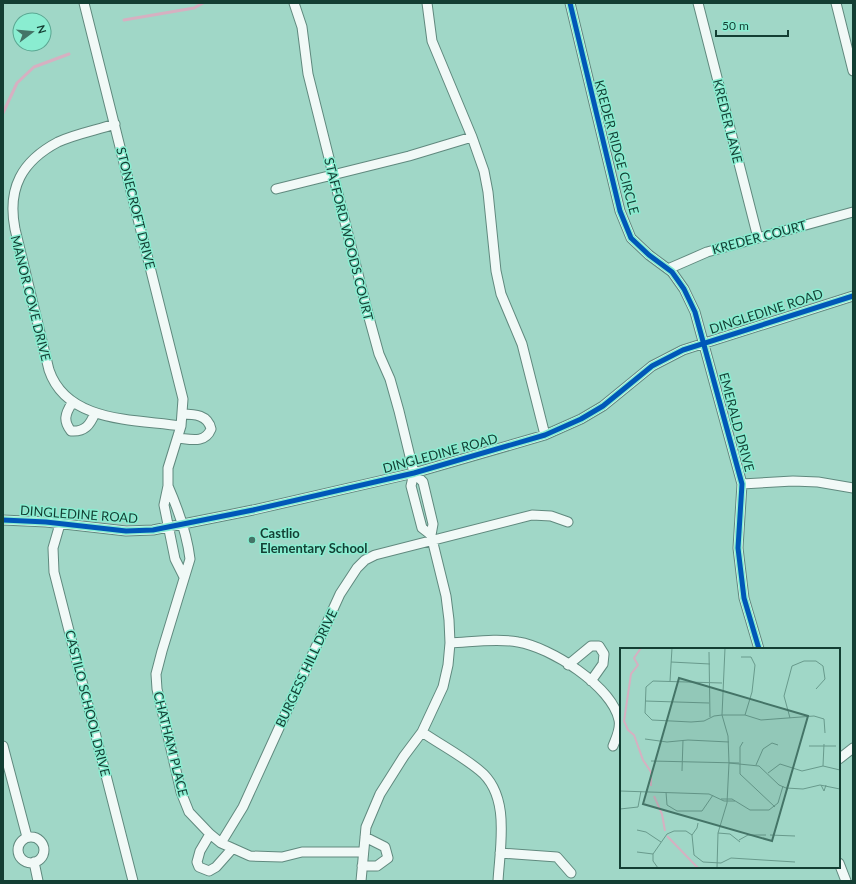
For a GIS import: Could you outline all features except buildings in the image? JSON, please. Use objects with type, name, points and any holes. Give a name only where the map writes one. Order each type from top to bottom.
[{"type":"street","name":"STONECROFT DRIVE","points":[[84,3],[183,399],[181,426],[168,468],[168,486],[164,505],[168,528]]},
{"type":"street","name":"STAFFORD WOODS COURT","points":[[294,3],[302,27],[308,74],[332,175],[377,347],[399,411],[414,473],[411,486],[422,528],[432,538]]},
{"type":"street","points":[[427,3],[432,41],[472,137],[488,192],[493,251],[501,294],[522,344],[545,435]]},
{"type":"street","name":"KREDER RIDGE CIRCLE","points":[[570,3],[620,211],[631,238],[668,269],[684,289],[695,312],[705,342]]},
{"type":"street","name":"KREDER LANE","points":[[698,3],[758,238]]},
{"type":"street","points":[[836,3],[853,71]]},
{"type":"street","name":"MANOR COVE DRIVE","points":[[115,124],[59,142],[36,156],[20,177],[14,193],[11,210],[14,229],[49,370],[59,391],[72,403],[95,413],[181,426]]},
{"type":"street","points":[[276,189],[409,156],[472,137]]},
{"type":"street","name":"KREDER COURT","points":[[668,269],[707,252],[853,212]]},
{"type":"street","name":"DINGLEDINE ROAD","points":[[3,520],[46,522],[126,531],[168,528],[414,473],[545,435],[581,419],[603,406],[661,360],[705,342],[853,296]]},
{"type":"street","name":"EMERALD DRIVE","points":[[705,342],[742,484],[738,548],[744,598],[759,648]]},
{"type":"street","points":[[72,403],[65,415],[67,426],[71,431],[79,432],[86,429],[95,413]]},
{"type":"street","points":[[178,438],[199,440],[205,438],[211,429],[210,423],[203,417],[182,414]]},
{"type":"street","points":[[742,484],[793,481],[818,482],[853,488]]},
{"type":"street","name":"STONECROFT DRIVE","points":[[168,486],[183,525]]},
{"type":"street","name":"BURGESS HILL DRIVE","points":[[221,843],[243,807],[340,594],[356,568],[364,560],[375,555],[432,538],[532,515],[551,516],[568,522]]},
{"type":"street","name":"CASTILO SCHOOL DRIVE","points":[[60,524],[53,548],[54,572],[133,881]]},
{"type":"street","name":"CHATHAM PLACE","points":[[183,525],[190,559],[156,674],[157,689],[181,792],[189,812],[221,843],[250,856],[282,857],[302,852],[363,852]]},
{"type":"street","points":[[168,528],[175,559],[184,577]]},
{"type":"street","points":[[361,881],[366,827],[380,794],[404,756],[422,732],[443,687],[450,643],[446,596],[432,538]]},
{"type":"street","points":[[450,643],[516,641],[528,644],[544,651],[568,665],[601,689],[615,709],[619,728],[613,746]]},
{"type":"street","points":[[568,665],[591,646],[599,646],[604,654],[602,664],[591,681]]},
{"type":"street","points":[[422,732],[480,770],[491,784],[498,799],[500,812],[498,881]]},
{"type":"street","points":[[3,746],[27,837]]},
{"type":"street","points":[[840,758],[853,748]]},
{"type":"street","points":[[210,834],[200,851],[197,862],[199,867],[208,871],[216,867],[232,849]]},
{"type":"street","points":[[27,837],[36,838],[43,848],[42,856],[34,862],[23,861],[18,854],[18,845],[27,837]]},
{"type":"street","points":[[362,866],[377,866],[388,858],[385,846],[365,837]]},
{"type":"street","points":[[500,853],[557,857],[571,873]]},
{"type":"street","points":[[34,862],[38,881]]},
{"type":"street","points":[[840,866],[846,881]]},
{"type":"waterway","points":[[124,20],[194,8],[203,3]]},
{"type":"waterway","points":[[3,113],[17,83],[34,67],[69,54]]},
{"type":"cycle path","points":[[570,3],[620,211],[631,238],[649,255],[672,272],[684,289],[695,312],[742,484],[738,548],[744,598],[759,648]]},
{"type":"cycle path","points":[[3,520],[46,522],[126,531],[153,530],[253,510],[414,473],[545,435],[581,419],[603,406],[652,366],[683,350],[853,296]]},
{"type":"place","name":"Castlio Elementary School","points":[[252,540]]}]
